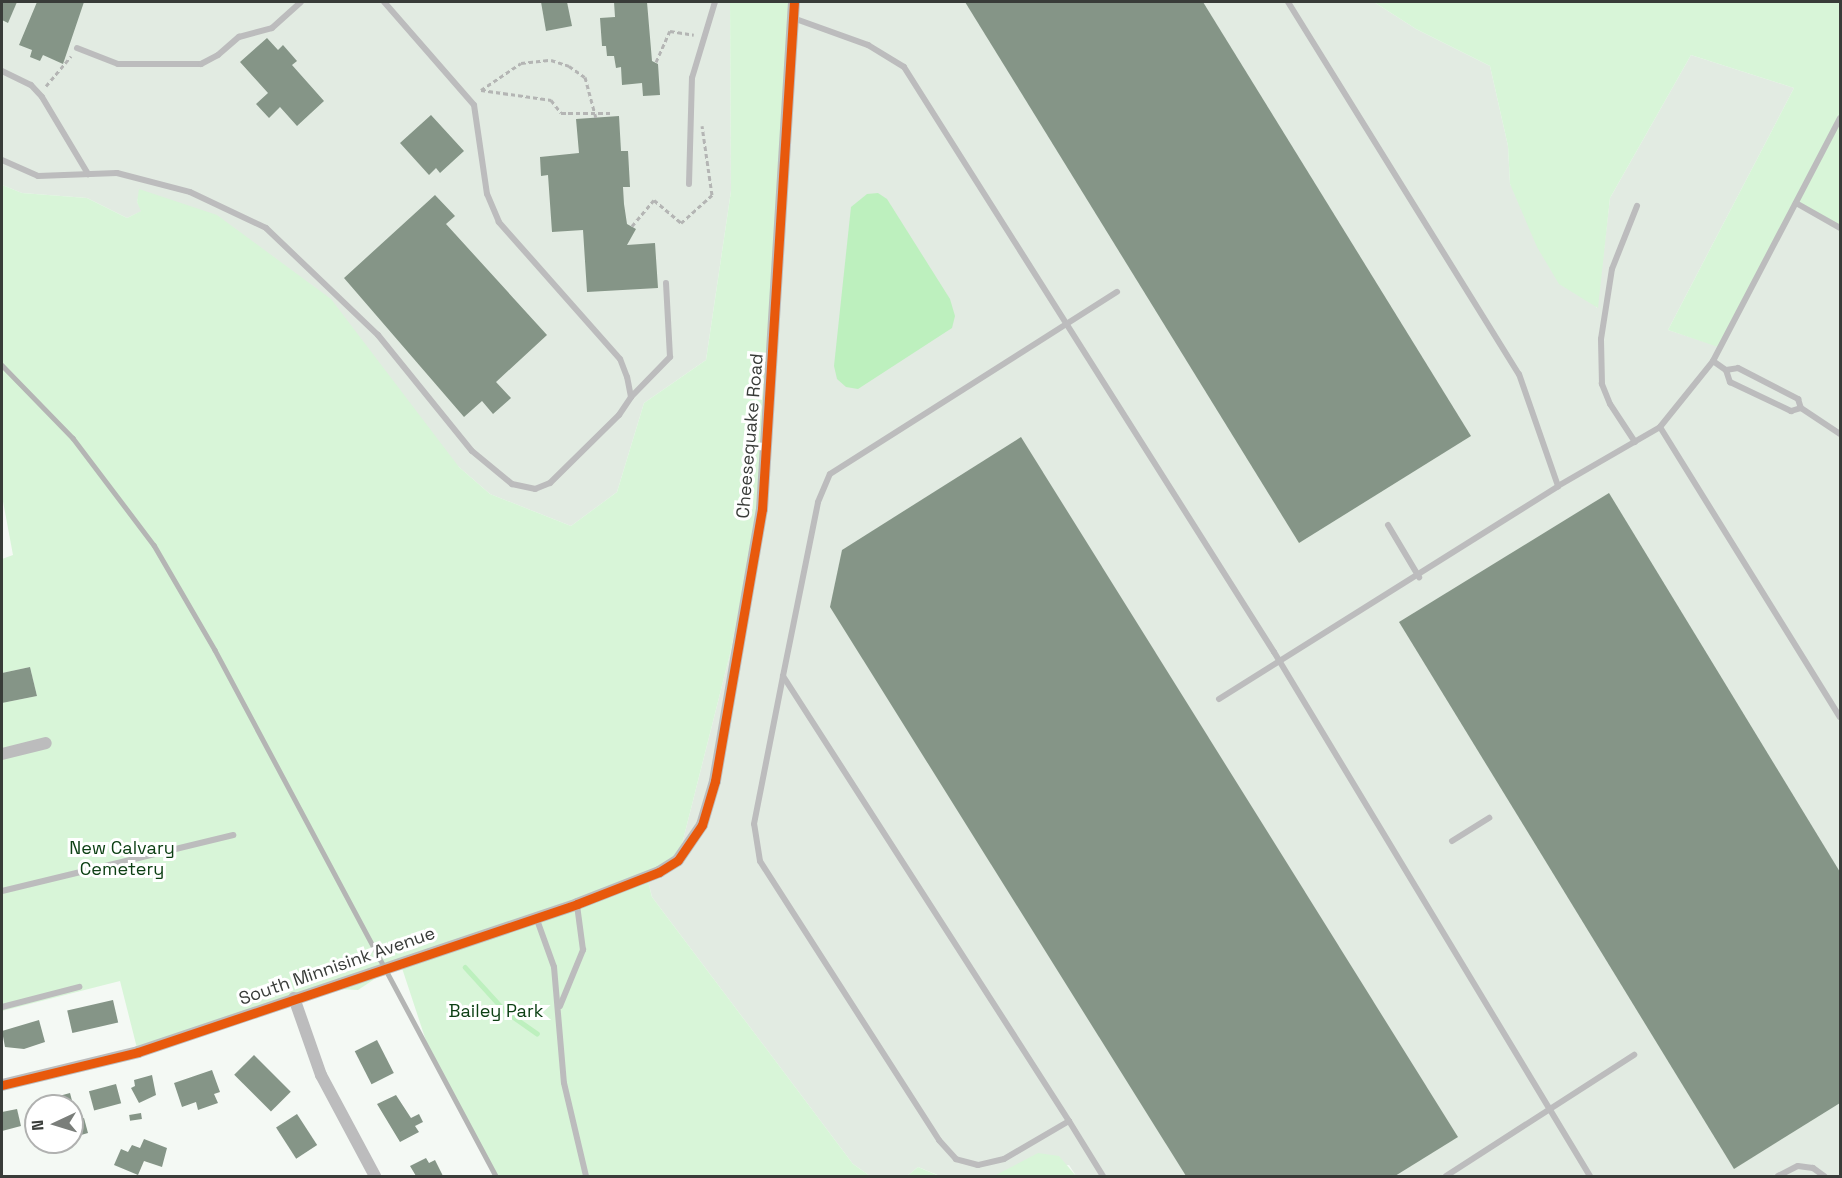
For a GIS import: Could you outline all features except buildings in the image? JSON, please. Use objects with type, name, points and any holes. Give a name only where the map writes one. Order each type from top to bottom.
[{"type":"street","name":"Cheesequake Road","points":[[678,860],[702,825],[715,781],[762,509],[794,2]]},
{"type":"street","points":[[2,754],[46,743]]},
{"type":"street","name":"South Minnisink Avenue","points":[[2,1086],[138,1052],[577,904],[659,872],[678,860]]},
{"type":"street","points":[[294,998],[321,1075],[375,1176]]},
{"type":"lane","points":[[77,48],[118,64],[201,64],[218,56],[239,37],[272,28],[301,2]]},
{"type":"lane","points":[[384,2],[474,105],[480,123],[487,194],[499,222],[620,359],[631,397]]},
{"type":"lane","points":[[689,184],[693,78],[716,2]]},
{"type":"lane","points":[[1288,2],[1519,374],[1558,486]]},
{"type":"lane","points":[[793,18],[868,45],[904,67],[1280,662],[1590,1176]]},
{"type":"lane","points":[[2,71],[31,85],[39,94],[88,174]]},
{"type":"lane","points":[[1219,699],[1419,577],[1558,486],[1660,427],[1713,361],[1840,118]]},
{"type":"lane","points":[[2,160],[38,176],[117,173],[190,192],[266,228],[378,335],[472,451],[512,484],[536,489],[550,483],[619,415],[631,397],[670,357],[666,283]]},
{"type":"lane","points":[[1797,203],[1840,228]]},
{"type":"lane","points":[[1635,442],[1610,404],[1602,384],[1601,339],[1612,269],[1637,206]]},
{"type":"lane","points":[[1069,1121],[1004,1159],[978,1165],[956,1159],[939,1140],[766,871],[760,861],[754,825],[818,502],[830,474],[1118,292]]},
{"type":"lane","points":[[1713,361],[1726,370],[1730,382],[1791,411],[1801,408]]},
{"type":"lane","points":[[1726,370],[1738,368],[1798,399],[1801,408],[1840,434]]},
{"type":"lane","points":[[1660,427],[1840,717]]},
{"type":"lane","points":[[1388,525],[1419,577]]},
{"type":"lane","points":[[783,676],[1103,1176]]},
{"type":"lane","points":[[1452,842],[1489,818]]},
{"type":"lane","points":[[2,891],[233,835]]},
{"type":"lane","points":[[559,1009],[583,950],[577,904]]},
{"type":"lane","points":[[536,916],[554,967],[564,1083],[585,1176]]},
{"type":"lane","points":[[2,1007],[79,987]]},
{"type":"lane","points":[[1446,1176],[1634,1055]]},
{"type":"lane","points":[[1778,1176],[1798,1166],[1813,1168],[1824,1176]]},
{"type":"path","points":[[656,62],[670,31],[694,35]]},
{"type":"path","points":[[39,94],[77,48]]},
{"type":"path","points":[[481,90],[521,63],[551,60],[569,66],[585,77],[596,116]]},
{"type":"path","points":[[461,90],[481,90],[551,100],[561,112],[596,116],[610,113]]},
{"type":"shaded area","points":[[2,2],[730,2],[731,191],[706,360],[644,403],[617,492],[571,526],[490,494],[140,190],[137,202],[142,211],[127,218],[87,198],[22,193],[2,185]]},
{"type":"shaded area","points":[[794,2],[1374,2],[1416,29],[1490,66],[1508,146],[1510,184],[1597,308],[1610,198],[1691,55],[1794,88],[1668,330],[1721,347],[1796,203],[1840,228],[1840,1176],[1076,1176],[1069,1165],[994,1176],[940,1176],[918,1167],[907,1176],[870,1176],[853,1164],[652,897],[647,877],[678,860],[731,650],[755,526]]},
{"type":"shaded area","points":[[878,193],[887,199],[950,299],[955,316],[952,328],[858,389],[846,387],[837,379],[834,366],[851,207],[867,194]]},
{"type":"green space","points":[[730,2],[794,2],[755,526],[731,650],[678,860],[647,877],[652,897],[853,1164],[870,1176],[496,1176],[432,1059],[400,962],[358,990],[321,988],[138,1052],[120,981],[2,1011],[2,703],[37,696],[30,667],[2,673],[2,559],[13,555],[2,496],[2,185],[22,193],[87,198],[127,218],[141,211],[137,202],[139,189],[217,215],[331,299],[459,467],[490,494],[571,526],[617,492],[644,403],[706,360],[731,191]]},
{"type":"green space","points":[[1374,2],[1840,2],[1840,228],[1796,204],[1721,348],[1668,330],[1794,88],[1691,55],[1610,198],[1598,308],[1559,284],[1537,247],[1510,184],[1508,146],[1490,66],[1416,29]]},
{"type":"green space","points":[[1038,1153],[1059,1156],[1076,1176],[994,1176]]},
{"type":"green space","points":[[918,1167],[939,1176],[907,1176]]},
{"type":"waterway","points":[[465,967],[505,1011],[537,1033]]},
{"type":"railway","points":[[2,365],[73,438],[154,545],[215,650],[496,1176]]},
{"type":"cycle path","points":[[2,1085],[138,1052],[577,904],[659,872],[678,860],[702,825],[715,781],[762,509],[794,2]]},
{"type":"park label","name":"New Calvary Cemetery","points":[[122,859]]},
{"type":"park label","name":"Bailey Park","points":[[496,1011]]}]
